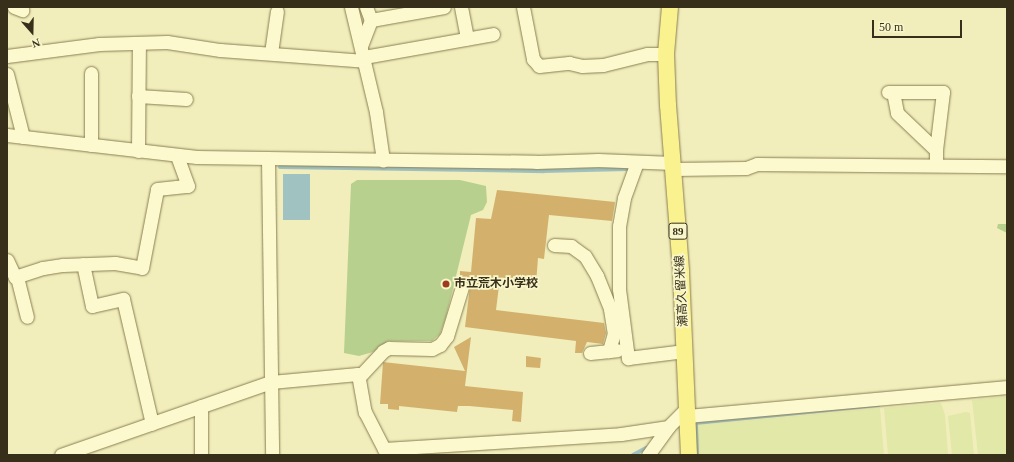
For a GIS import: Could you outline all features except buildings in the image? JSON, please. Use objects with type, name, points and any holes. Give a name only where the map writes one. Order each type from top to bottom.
[{"type":"main road","name":"瀬高久留米線","points":[[670,7],[666,54],[685,351],[689,455]]},
{"type":"street","points":[[351,7],[376,112],[383,160]]},
{"type":"street","points":[[363,54],[371,20],[366,7]]},
{"type":"street","points":[[371,20],[444,7]]},
{"type":"street","points":[[461,7],[468,38]]},
{"type":"street","points":[[523,7],[533,59],[539,66],[569,63],[582,66],[603,65],[647,54],[666,54]]},
{"type":"street","points":[[271,53],[277,11]]},
{"type":"street","points":[[7,56],[99,44],[166,42],[271,53],[363,54],[493,34]]},
{"type":"street","points":[[138,151],[139,43]]},
{"type":"street","points":[[91,73],[91,145]]},
{"type":"street","points":[[7,74],[23,137]]},
{"type":"street","points":[[936,150],[897,113],[891,92],[943,92],[936,150],[936,165]]},
{"type":"street","points":[[138,96],[186,99]]},
{"type":"street","points":[[7,135],[177,155],[268,159],[637,162],[674,166],[746,168],[757,164],[1007,166]]},
{"type":"street","points":[[17,277],[43,268],[82,264],[115,263],[142,268],[157,189],[188,186],[177,155]]},
{"type":"street","points":[[268,159],[272,455]]},
{"type":"street","points":[[637,162],[624,198],[619,226],[622,326],[628,358],[685,351]]},
{"type":"street","points":[[554,245],[571,246],[585,256],[597,276],[610,309],[614,333],[609,351]]},
{"type":"street","points":[[7,260],[17,277],[27,317]]},
{"type":"street","points":[[82,264],[92,306],[123,299],[152,424]]},
{"type":"street","points":[[359,377],[383,351],[389,348],[432,348],[440,346],[447,336],[462,286]]},
{"type":"street","points":[[590,353],[626,349]]},
{"type":"street","points":[[61,455],[271,382],[358,374],[365,412],[384,449],[438,450],[621,434],[668,427]]},
{"type":"street","points":[[648,455],[668,427],[687,412],[1007,386]]},
{"type":"street","points":[[200,406],[201,455]]},
{"type":"green space","points":[[357,180],[460,180],[486,186],[487,202],[483,210],[471,215],[446,317],[440,334],[432,341],[388,341],[373,352],[359,356],[344,353],[351,184]]},
{"type":"green space","points":[[998,224],[1007,224],[1007,233],[997,228]]},
{"type":"green space","points":[[1007,396],[1007,455],[978,455],[972,400]]},
{"type":"green space","points":[[941,403],[945,415],[948,455],[888,455],[884,408]]},
{"type":"green space","points":[[880,408],[884,455],[699,455],[697,425]]},
{"type":"green space","points":[[966,412],[970,413],[974,455],[952,455],[948,416]]},
{"type":"water","points":[[283,174],[310,174],[310,220],[283,220]]},
{"type":"waterway","points":[[280,167],[544,171],[628,169]]},
{"type":"waterway","points":[[697,455],[696,423],[878,405]]},
{"type":"waterway","points":[[633,455],[646,448]]},
{"type":"place","name":"市立荒木小学校","points":[[446,284]]}]
